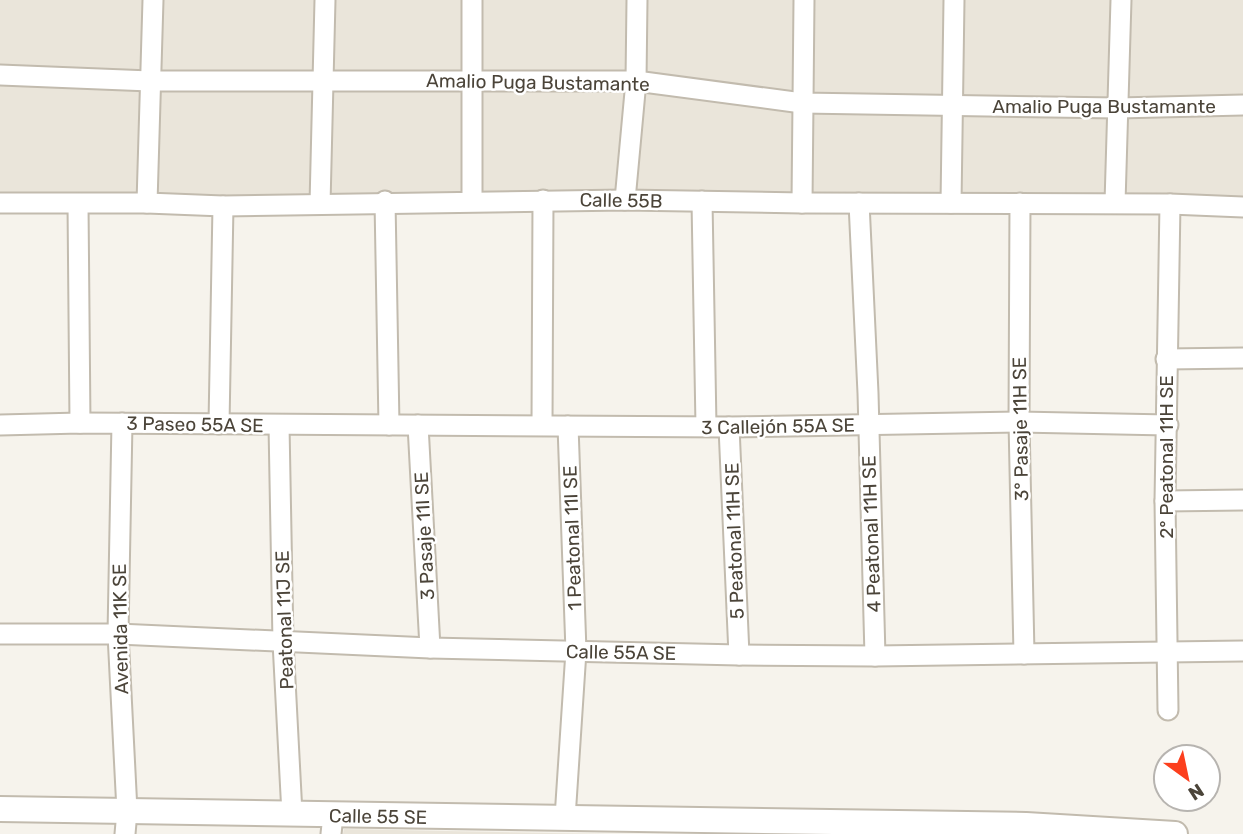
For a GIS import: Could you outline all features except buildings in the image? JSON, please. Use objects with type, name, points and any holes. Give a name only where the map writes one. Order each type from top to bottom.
[{"type":"street","points":[[147,203],[153,0]]},
{"type":"street","points":[[320,204],[325,0]]},
{"type":"street","points":[[472,0],[472,200]]},
{"type":"street","points":[[625,200],[636,81],[637,0]]},
{"type":"street","points":[[802,203],[804,0]]},
{"type":"street","points":[[951,203],[954,0]]},
{"type":"street","points":[[1115,204],[1121,0]]},
{"type":"street","name":"Amalio Puga Bustamante","points":[[0,75],[150,81],[636,81],[802,103],[1118,108],[1243,105]]},
{"type":"street","points":[[542,425],[543,200]]},
{"type":"street","name":"Calle 55B","points":[[0,203],[223,206],[385,201],[625,200],[1170,204],[1243,207]]},
{"type":"street","points":[[385,201],[389,425]]},
{"type":"street","points":[[702,201],[706,426]]},
{"type":"street","name":"4 Peatonal 11H SE","points":[[859,203],[875,656]]},
{"type":"street","name":"3° Pasaje 11H SE","points":[[1020,203],[1019,422],[1024,654]]},
{"type":"street","points":[[78,204],[80,423]]},
{"type":"street","name":"2° Peatonal 11H SE","points":[[1168,710],[1165,501],[1170,204]]},
{"type":"street","points":[[219,424],[223,206]]},
{"type":"street","points":[[1166,359],[1243,358]]},
{"type":"street","name":"3 Callejón 55A SE","points":[[389,425],[729,427],[1019,422],[1168,425]]},
{"type":"street","name":"Avenida 11K SE","points":[[121,423],[118,634],[126,822]]},
{"type":"street","name":"3 Paseo 55A SE","points":[[0,425],[389,425]]},
{"type":"street","name":"Peatonal 11J SE","points":[[279,425],[283,642],[292,814]]},
{"type":"street","name":"3 Pasaje 11I SE","points":[[418,425],[430,648]]},
{"type":"street","name":"1 Peatonal 11I SE","points":[[565,818],[576,651],[568,426]]},
{"type":"street","name":"5 Peatonal 11H SE","points":[[729,427],[739,654]]},
{"type":"street","points":[[1165,501],[1243,500]]},
{"type":"street","name":"Calle 55A SE","points":[[0,634],[118,634],[430,648],[875,656],[1243,651]]},
{"type":"street","name":"Calle 55 SE","points":[[0,809],[126,822],[292,814],[332,825],[497,826],[565,818],[643,827],[914,828],[1175,834]]},
{"type":"shaded area","points":[[0,0],[147,0],[144,199],[0,203]]},
{"type":"shaded area","points":[[157,0],[1128,0],[1107,193],[1022,201],[155,199]]},
{"type":"shaded area","points":[[1132,0],[1243,0],[1243,203],[1126,195]]},
{"type":"shaded area","points":[[344,829],[606,834],[343,834]]}]
